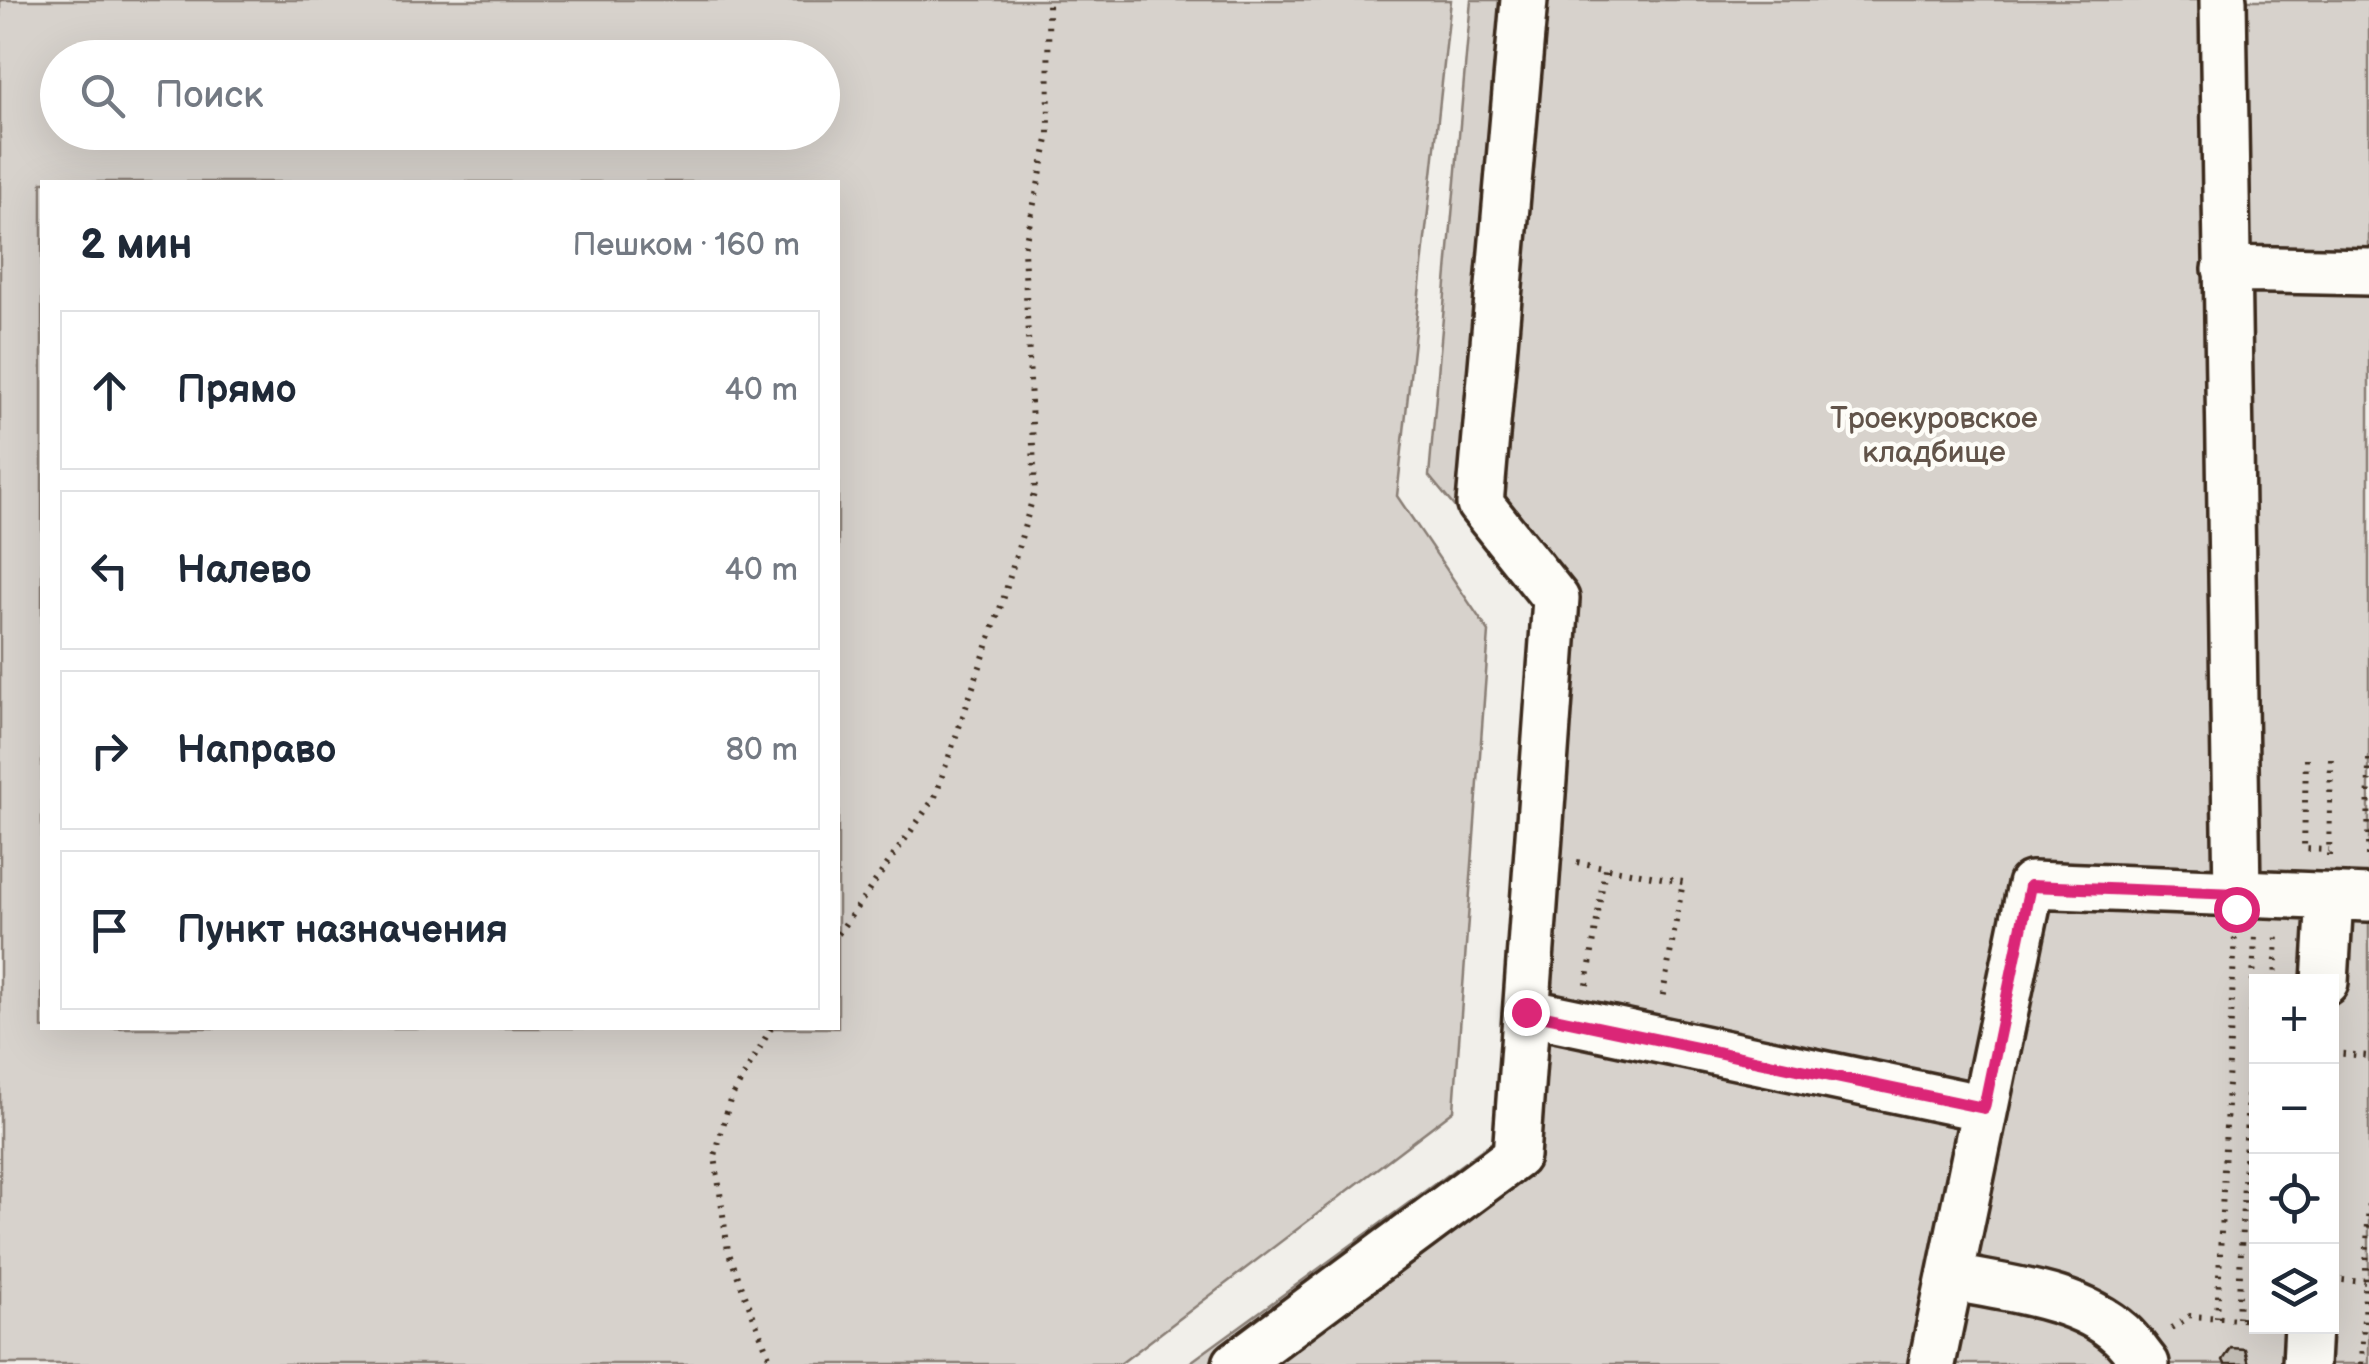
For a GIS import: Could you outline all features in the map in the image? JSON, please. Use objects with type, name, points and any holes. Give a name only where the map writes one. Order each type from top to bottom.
[{"type":"lane","points":[[1236,1364],[1516,1156],[1556,600],[1480,504],[1524,0]]},
{"type":"lane","points":[[2222,0],[2226,270],[2247,894]]},
{"type":"lane","points":[[2226,270],[2369,272]]},
{"type":"lane","points":[[1932,1364],[2030,886],[2356,898],[2328,974]]},
{"type":"lane","points":[[1526,1012],[1984,1108]]},
{"type":"lane","points":[[1950,1277],[2055,1300],[2109,1324],[2140,1357]]},
{"type":"lane","points":[[2306,1364],[2308,1334]]},
{"type":"path","points":[[840,931],[935,798],[1004,596],[1035,490],[1024,249],[1049,135],[1048,0]]},
{"type":"path","points":[[2331,757],[2328,850],[2356,898]]},
{"type":"path","points":[[2356,898],[2369,757]]},
{"type":"path","points":[[2304,849],[2306,758]]},
{"type":"path","points":[[2292,849],[2328,850]]},
{"type":"path","points":[[1536,854],[1683,882],[1655,1038]]},
{"type":"path","points":[[1581,1022],[1605,868]]},
{"type":"path","points":[[2216,1318],[2247,894]]},
{"type":"path","points":[[2238,1318],[2247,894]]},
{"type":"path","points":[[770,1030],[730,1100],[715,1156],[728,1250],[772,1364]]},
{"type":"path","points":[[2339,1054],[2369,1056]]},
{"type":"path","points":[[2362,1364],[2369,1198]]},
{"type":"path","points":[[2339,1280],[2367,1282]]},
{"type":"path","points":[[2140,1357],[2190,1316],[2249,1319]]},
{"type":"green space","points":[[0,0],[1451,0],[1397,496],[1489,632],[1454,1110],[1120,1364],[0,1364]]},
{"type":"green space","name":"Троекуровское кладбище","points":[[1471,0],[2369,0],[2369,1364],[1188,1364],[1495,1140],[1536,606],[1429,476]]},
{"type":"building","points":[[2231,1348],[2245,1349],[2249,1364],[2225,1364],[2223,1360]]},
{"type":"route","points":[[1526,1012],[1984,1108],[2030,886],[2237,894],[2236,909]]}]
